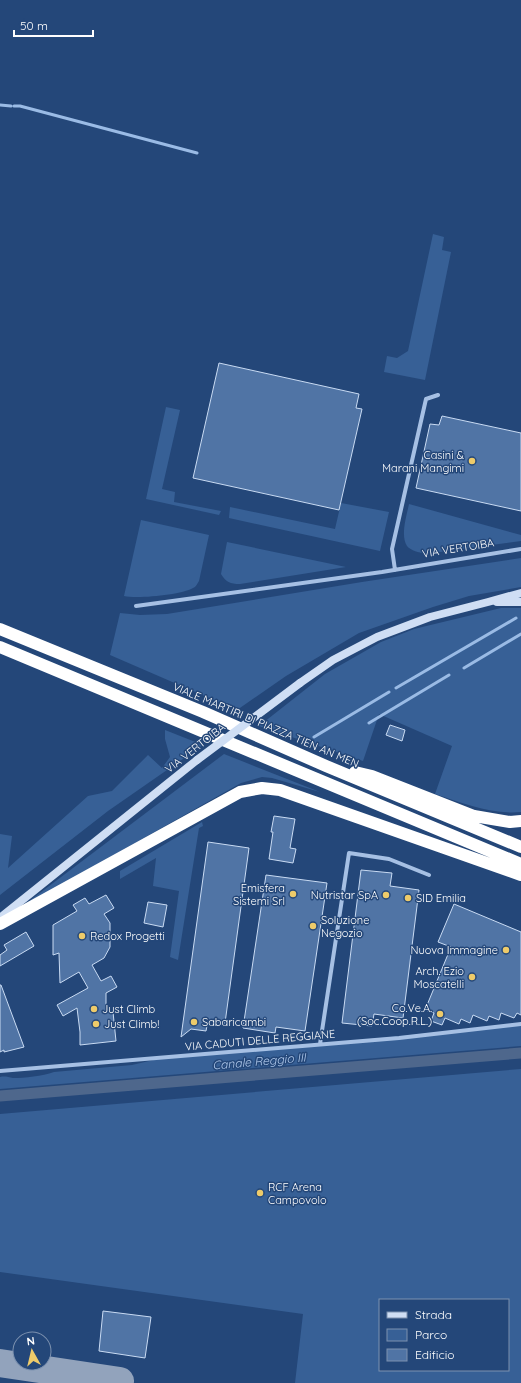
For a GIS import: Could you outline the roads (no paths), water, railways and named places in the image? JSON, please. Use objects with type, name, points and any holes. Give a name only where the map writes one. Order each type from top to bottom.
[{"type":"highway","name":"VIALE MARTIRI DI PIAZZA TIEN AN MEN","points":[[0,629],[203,712],[326,766],[521,847]]},
{"type":"highway","points":[[0,647],[521,864]]},
{"type":"highway","points":[[326,766],[372,776],[474,816],[510,822],[521,821]]},
{"type":"highway","points":[[0,924],[240,792],[262,788],[280,790],[521,875]]},
{"type":"main road","name":"VIA VERTOIBA","points":[[0,918],[197,760],[333,660],[377,637],[430,617],[521,593]]},
{"type":"main road","name":"VIA VERTOIBA","points":[[488,602],[521,602]]},
{"type":"street","points":[[395,570],[392,549],[426,400],[438,395]]},
{"type":"street","name":"VIA VERTOIBA","points":[[136,606],[395,570],[521,549]]},
{"type":"street","points":[[320,1044],[349,853],[389,859],[429,875]]},
{"type":"street","name":"VIA CADUTI DELLE REGGIANE","points":[[0,1071],[399,1038],[521,1024]]},
{"type":"waterway","points":[[0,105],[11,106]]},
{"type":"waterway","points":[[14,106],[20,106],[197,153]]},
{"type":"waterway","points":[[396,688],[516,618]]},
{"type":"waterway","points":[[464,668],[521,634]]},
{"type":"waterway","points":[[369,723],[449,675]]},
{"type":"waterway","points":[[314,737],[389,692]]},
{"type":"waterway","name":"Canale Reggio III","points":[[0,1096],[521,1053]]},
{"type":"place","name":"Casini & Marani Mangimi","points":[[472,461]]},
{"type":"place","name":"Emisfera Sistemi Srl","points":[[293,894]]},
{"type":"place","name":"Nutristar SpA","points":[[386,895]]},
{"type":"place","name":"SID Emilia","points":[[408,898]]},
{"type":"place","name":"Soluzione Negozio","points":[[313,926]]},
{"type":"place","name":"Redox Progetti","points":[[82,936]]},
{"type":"place","name":"Nuova Immagine","points":[[506,950]]},
{"type":"place","name":"Arch. Ezio Moscatelli","points":[[472,977]]},
{"type":"place","name":"Just Climb","points":[[94,1009]]},
{"type":"place","name":"Co.Ve.A. (Soc.Coop.R.L.)","points":[[440,1014]]},
{"type":"place","name":"Sabaricambi","points":[[194,1022]]},
{"type":"place","name":"Just Climb!","points":[[96,1024]]},
{"type":"place","name":"RCF Arena Campovolo","points":[[260,1193]]}]
